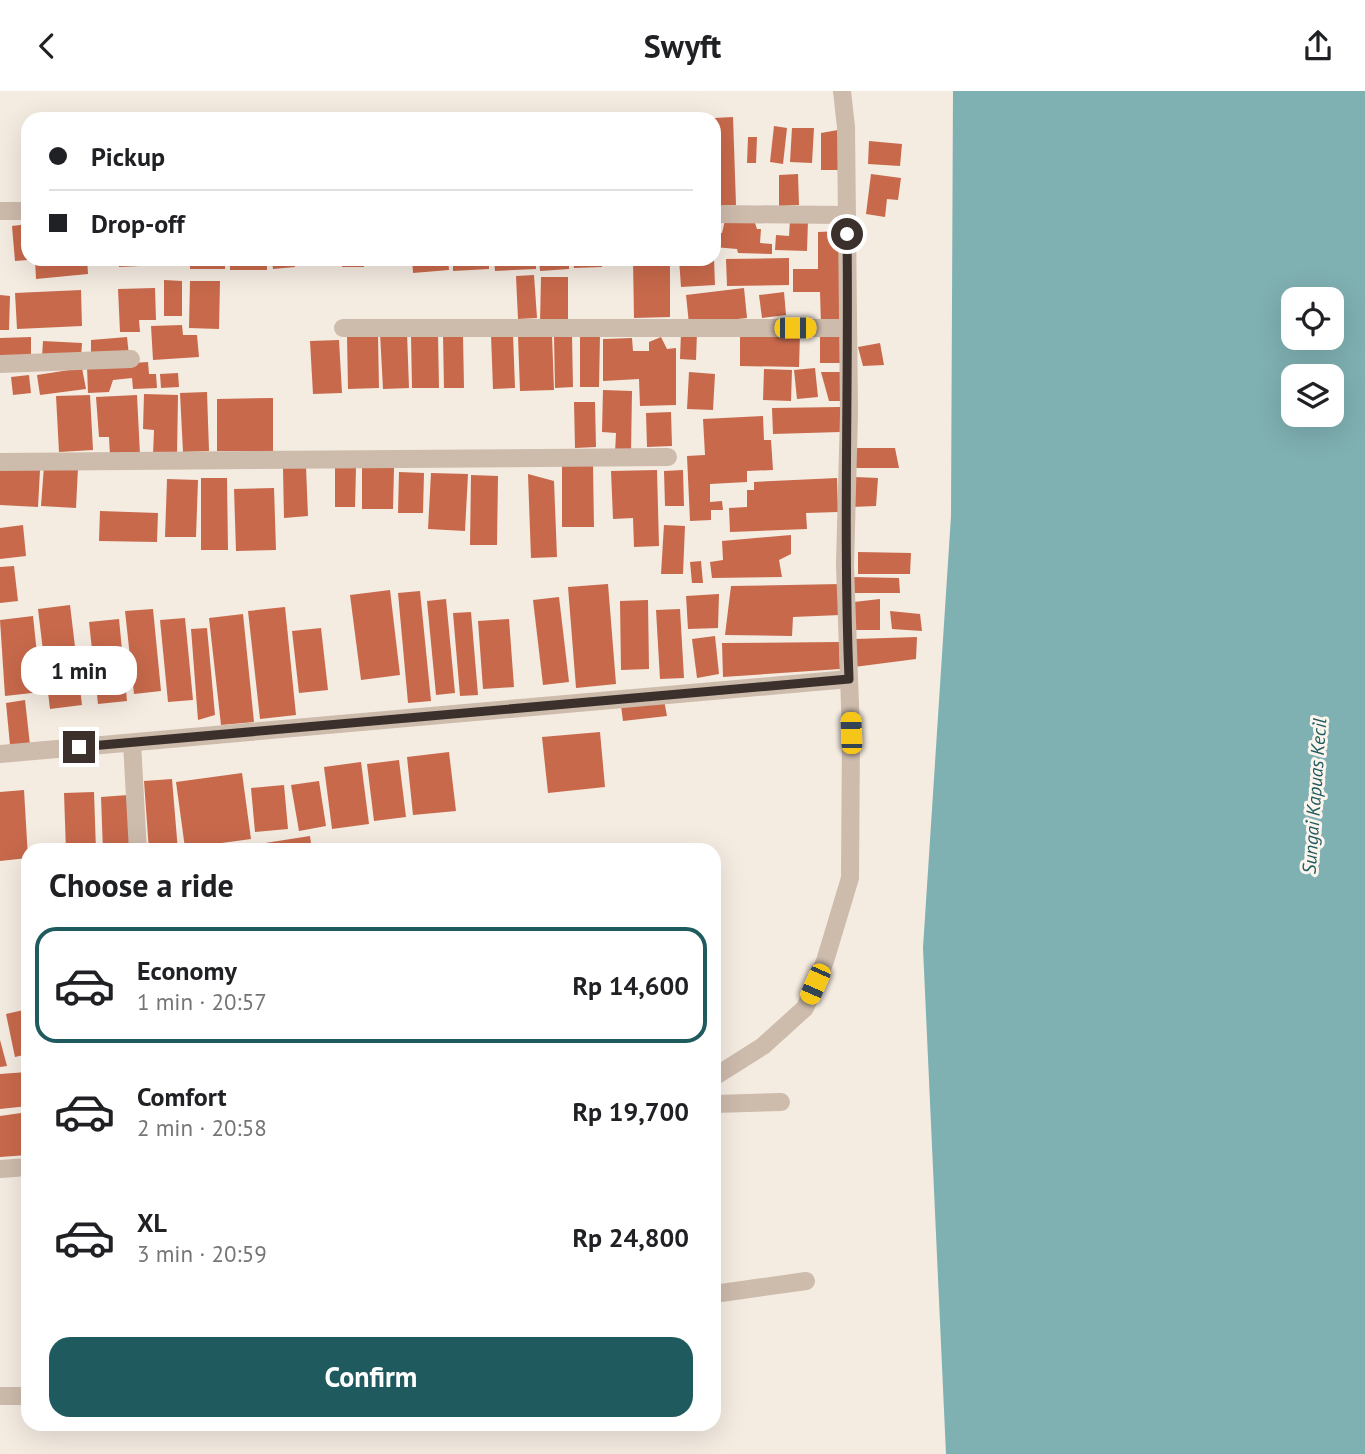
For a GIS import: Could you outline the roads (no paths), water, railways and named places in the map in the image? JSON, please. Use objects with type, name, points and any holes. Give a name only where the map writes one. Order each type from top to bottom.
[{"type":"street","points":[[721,1073],[763,1047],[804,1008],[825,961],[850,878],[849,679],[845,565],[848,328],[846,127],[842,91]]},
{"type":"street","points":[[0,211],[21,211]]},
{"type":"street","points":[[721,214],[846,215]]},
{"type":"street","points":[[342,328],[848,328]]},
{"type":"street","points":[[0,363],[131,359]]},
{"type":"street","points":[[0,462],[668,457]]},
{"type":"street","points":[[0,754],[849,679]]},
{"type":"street","points":[[132,743],[138,843]]},
{"type":"street","points":[[721,1104],[780,1102]]},
{"type":"street","points":[[0,1169],[21,1168]]},
{"type":"street","points":[[721,1293],[806,1281]]},
{"type":"street","points":[[0,1396],[21,1396]]},
{"type":"water","name":"Sungai Kapuas Kecil","points":[[953,91],[1365,91],[1365,1454],[946,1454],[923,948],[951,516]]}]
